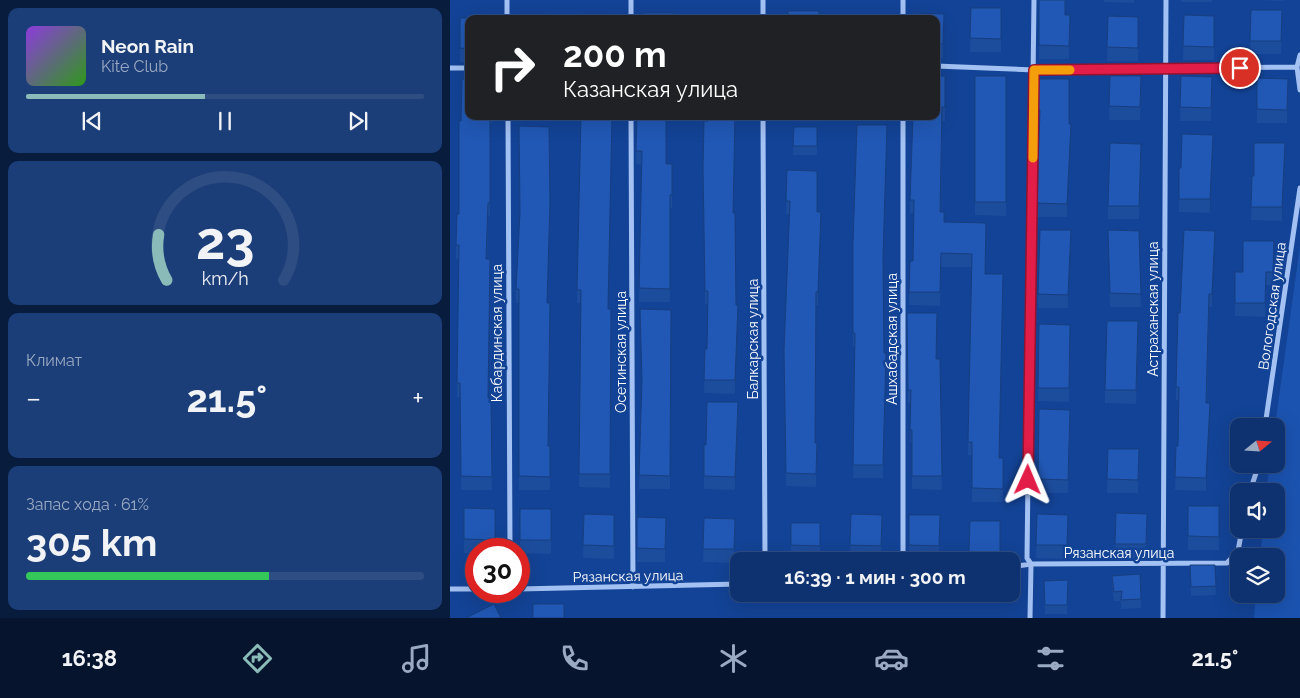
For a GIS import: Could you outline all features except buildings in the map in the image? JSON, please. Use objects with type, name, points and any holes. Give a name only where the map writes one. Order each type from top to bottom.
[{"type":"street","points":[[507,0],[507,15]]},
{"type":"street","points":[[631,0],[631,15]]},
{"type":"street","points":[[763,0],[763,15]]},
{"type":"street","points":[[904,0],[904,15]]},
{"type":"street","points":[[1030,618],[1031,564],[1027,558],[1034,0]]},
{"type":"street","name":"Астраханская улица","points":[[1163,618],[1166,0]]},
{"type":"street","points":[[1300,55],[1297,66],[1300,90]]},
{"type":"street","points":[[940,66],[1034,70],[1166,70],[1297,66]]},
{"type":"street","points":[[450,68],[465,68]]},
{"type":"street","name":"Кабардинская улица","points":[[508,120],[510,538]]},
{"type":"street","name":"Осетинская улица","points":[[631,120],[632,587]]},
{"type":"street","name":"Балкарская улица","points":[[763,120],[765,552]]},
{"type":"street","name":"Ашхабадская улица","points":[[902,552],[903,120]]},
{"type":"street","name":"Вологодская улица","points":[[1266,418],[1300,188]]},
{"type":"street","name":"Рязанская улица","points":[[1020,566],[1031,564],[1227,563],[1238,552],[1240,538]]},
{"type":"street","name":"Рязанская улица","points":[[530,589],[730,584]]},
{"type":"street","points":[[450,589],[465,589]]},
{"type":"shaded area","points":[[1300,246],[1300,618],[1254,618],[1255,603],[1285,603],[1285,548],[1261,548],[1262,538],[1285,538],[1285,483],[1267,483],[1269,473],[1285,473],[1285,418],[1276,418]]},
{"type":"slow traffic","points":[[1033,158],[1034,70],[1070,70]]},
{"type":"route","points":[[1028,480],[1034,70],[1240,68]]}]
